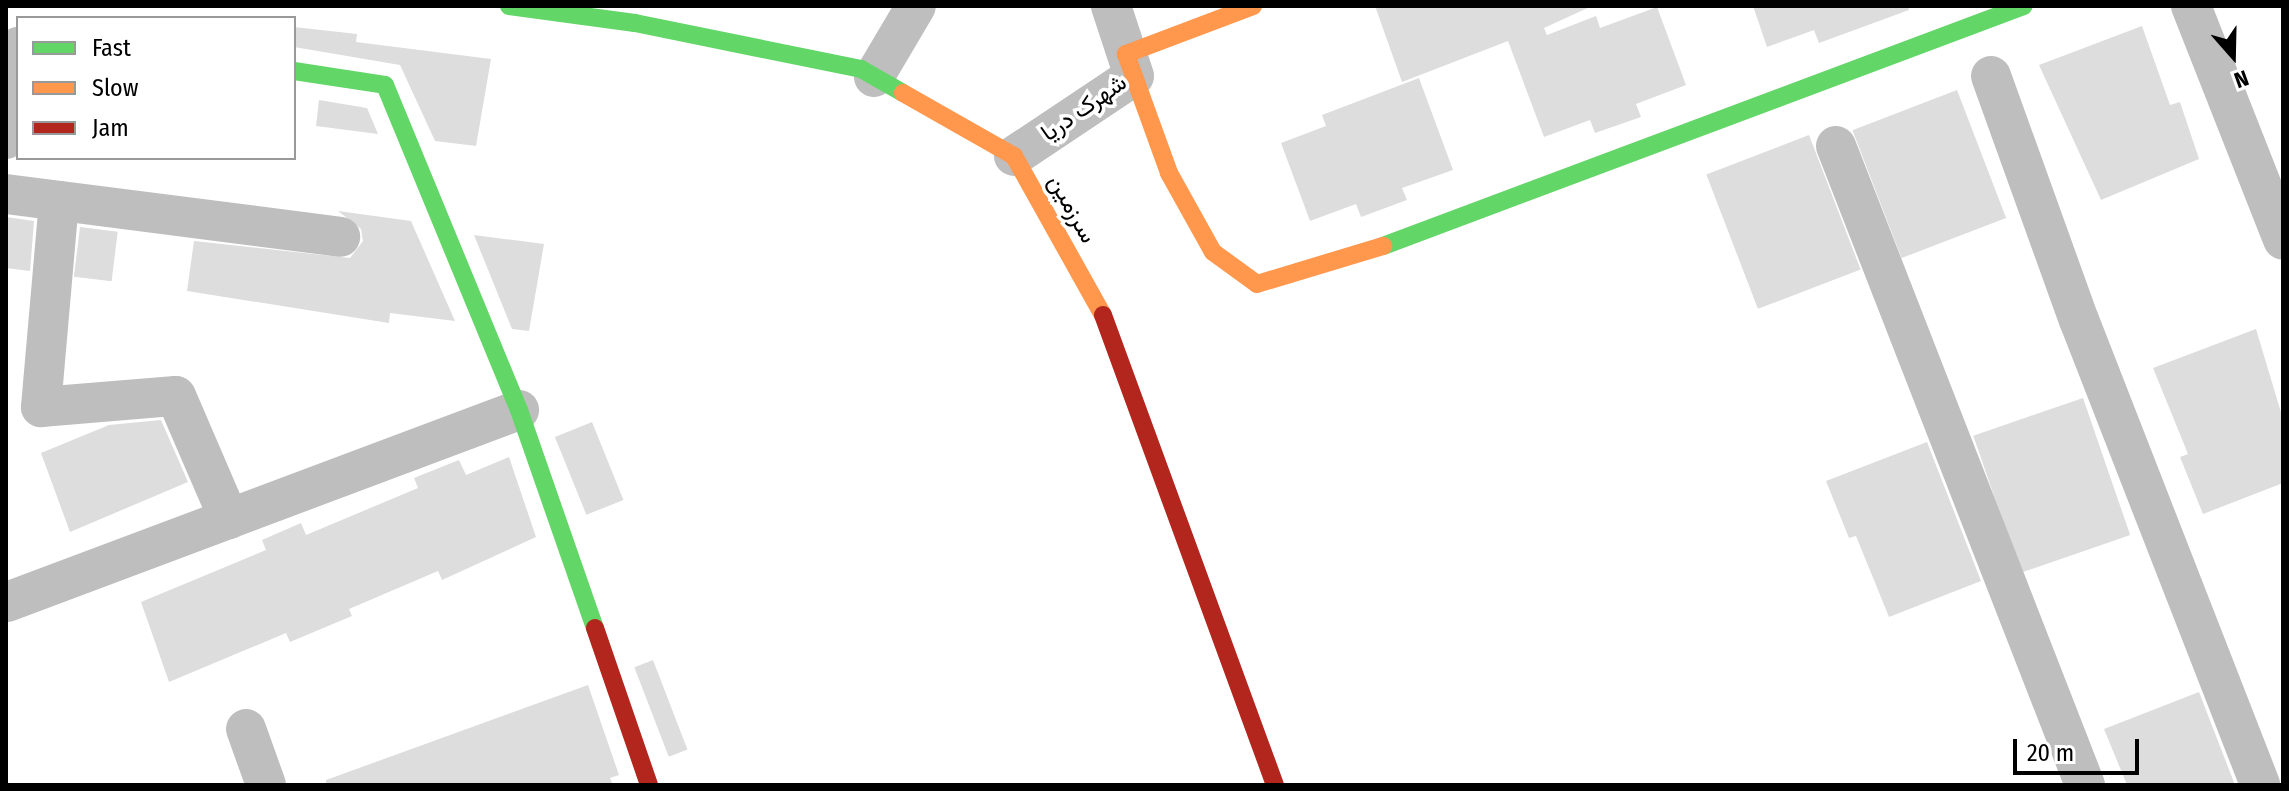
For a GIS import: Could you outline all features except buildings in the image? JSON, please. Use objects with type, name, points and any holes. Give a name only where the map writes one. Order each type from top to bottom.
[{"type":"street","points":[[509,6],[635,23],[861,69],[1014,156]]},
{"type":"street","points":[[874,77],[916,6]]},
{"type":"street","name":"شهرک دریا","points":[[1014,156],[1134,76],[1111,6]]},
{"type":"street","points":[[1253,6],[1126,54],[1169,173],[1213,252],[1257,284],[1327,267],[2024,6]]},
{"type":"street","points":[[2191,6],[2283,239]]},
{"type":"street","points":[[6,139],[16,62]]},
{"type":"street","points":[[296,71],[385,85],[519,410],[649,785]]},
{"type":"street","points":[[1991,76],[2079,320],[2260,785]]},
{"type":"street","points":[[1836,146],[2085,785]]},
{"type":"street","name":"سرزمین","points":[[1014,156],[1112,331],[1275,785]]},
{"type":"street","points":[[6,194],[340,237]]},
{"type":"street","points":[[59,201],[41,407],[176,396],[229,519]]},
{"type":"street","points":[[7,602],[519,410]]},
{"type":"street","points":[[246,729],[266,785]]},
{"type":"traffic: fast","points":[[509,6],[635,23],[861,69],[903,93]]},
{"type":"traffic: fast","points":[[1383,246],[2024,6]]},
{"type":"traffic: fast","points":[[296,71],[385,85],[519,410],[595,628]]},
{"type":"traffic: slow","points":[[1253,6],[1126,54],[1169,173],[1213,252],[1257,284],[1383,246]]},
{"type":"traffic: slow","points":[[903,93],[1014,156],[1103,315]]},
{"type":"traffic: jam","points":[[1103,315],[1275,785]]},
{"type":"traffic: jam","points":[[595,628],[649,785]]}]
